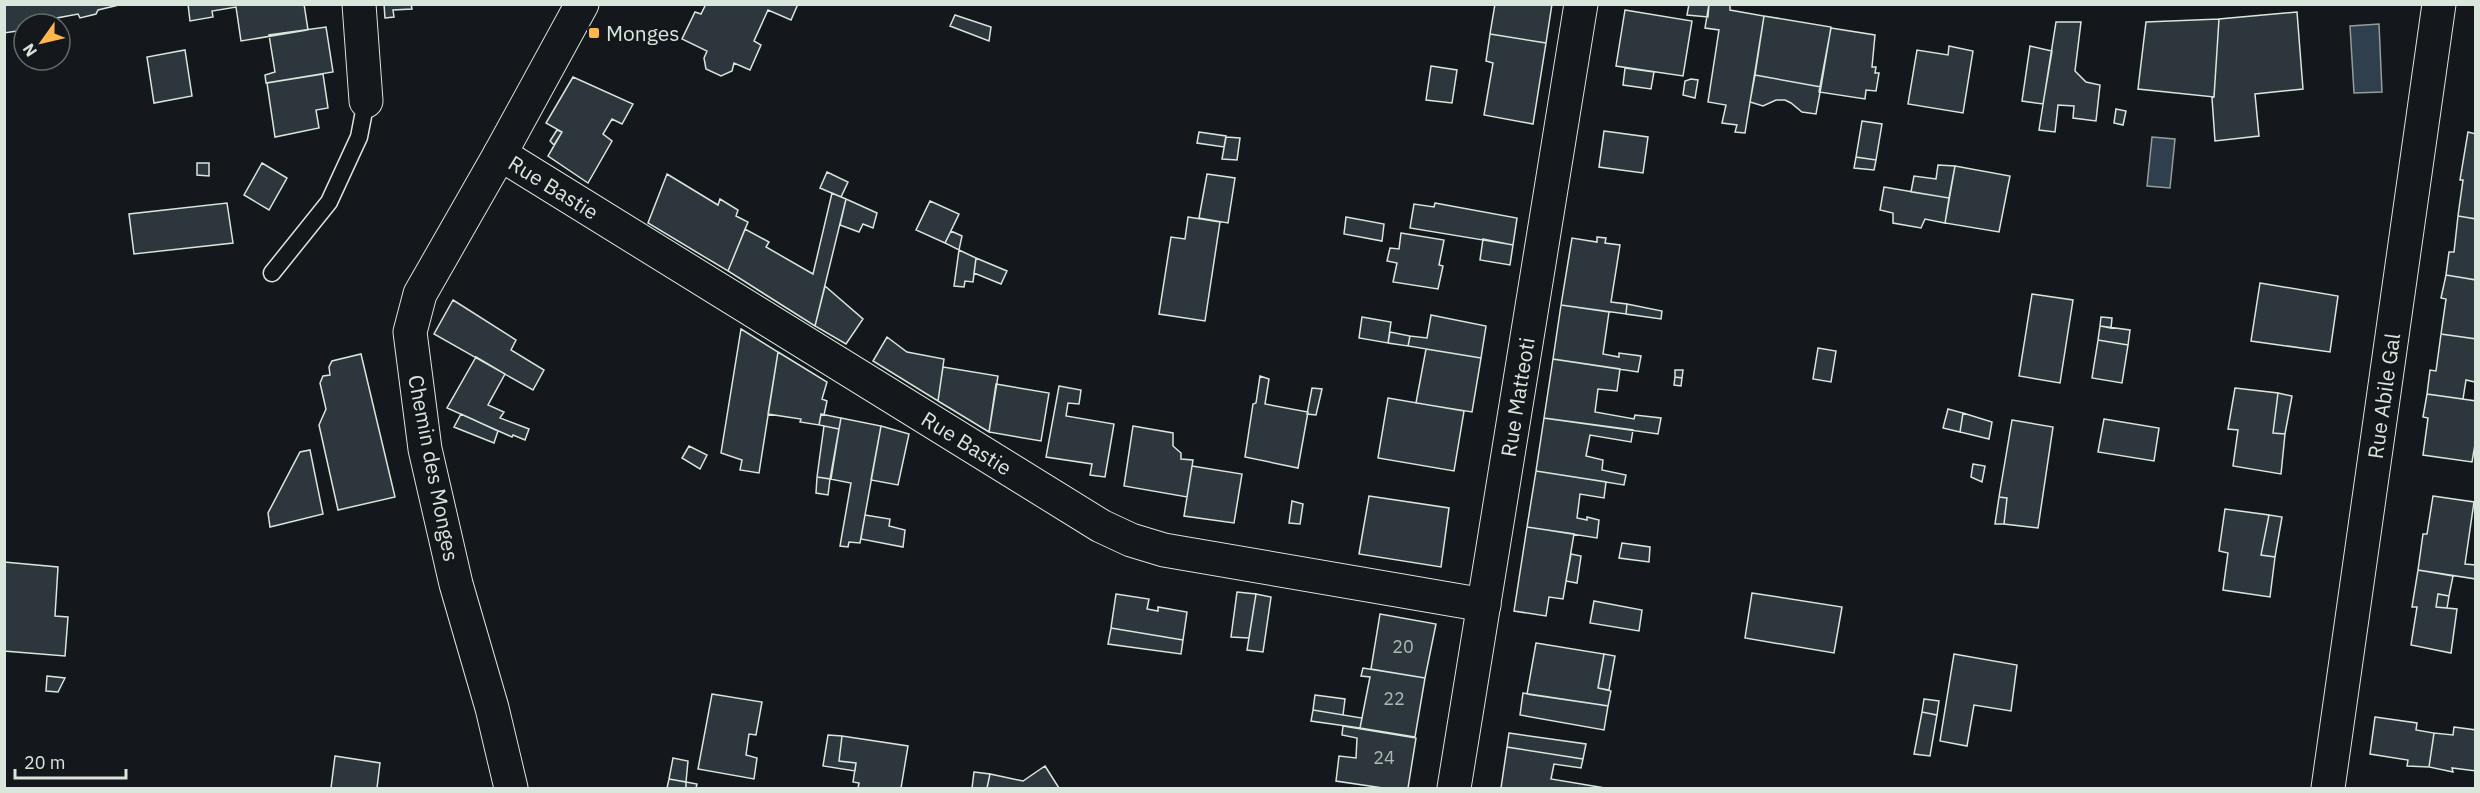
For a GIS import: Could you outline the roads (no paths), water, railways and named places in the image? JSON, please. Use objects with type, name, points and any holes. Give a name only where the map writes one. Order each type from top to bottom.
[{"type":"street","points":[[359,4],[366,101]]},
{"type":"street","name":"Chemin des Monges","points":[[511,789],[492,708],[456,584],[425,449],[410,332],[420,294],[582,4]]},
{"type":"street","name":"Rue Matteoti","points":[[1455,789],[1581,4]]},
{"type":"street","name":"Rue Abile Gal","points":[[2328,789],[2439,4]]},
{"type":"street","name":"Rue Bastie","points":[[500,154],[1101,526],[1131,540],[1164,550],[1484,605]]},
{"type":"lane","points":[[272,273],[329,202],[359,137],[366,101]]},
{"type":"water","points":[[2379,24],[2382,92],[2354,93],[2350,26]]},
{"type":"water","points":[[2152,137],[2175,139],[2170,188],[2147,186]]},
{"type":"place","name":"Monges","points":[[594,33]]}]
